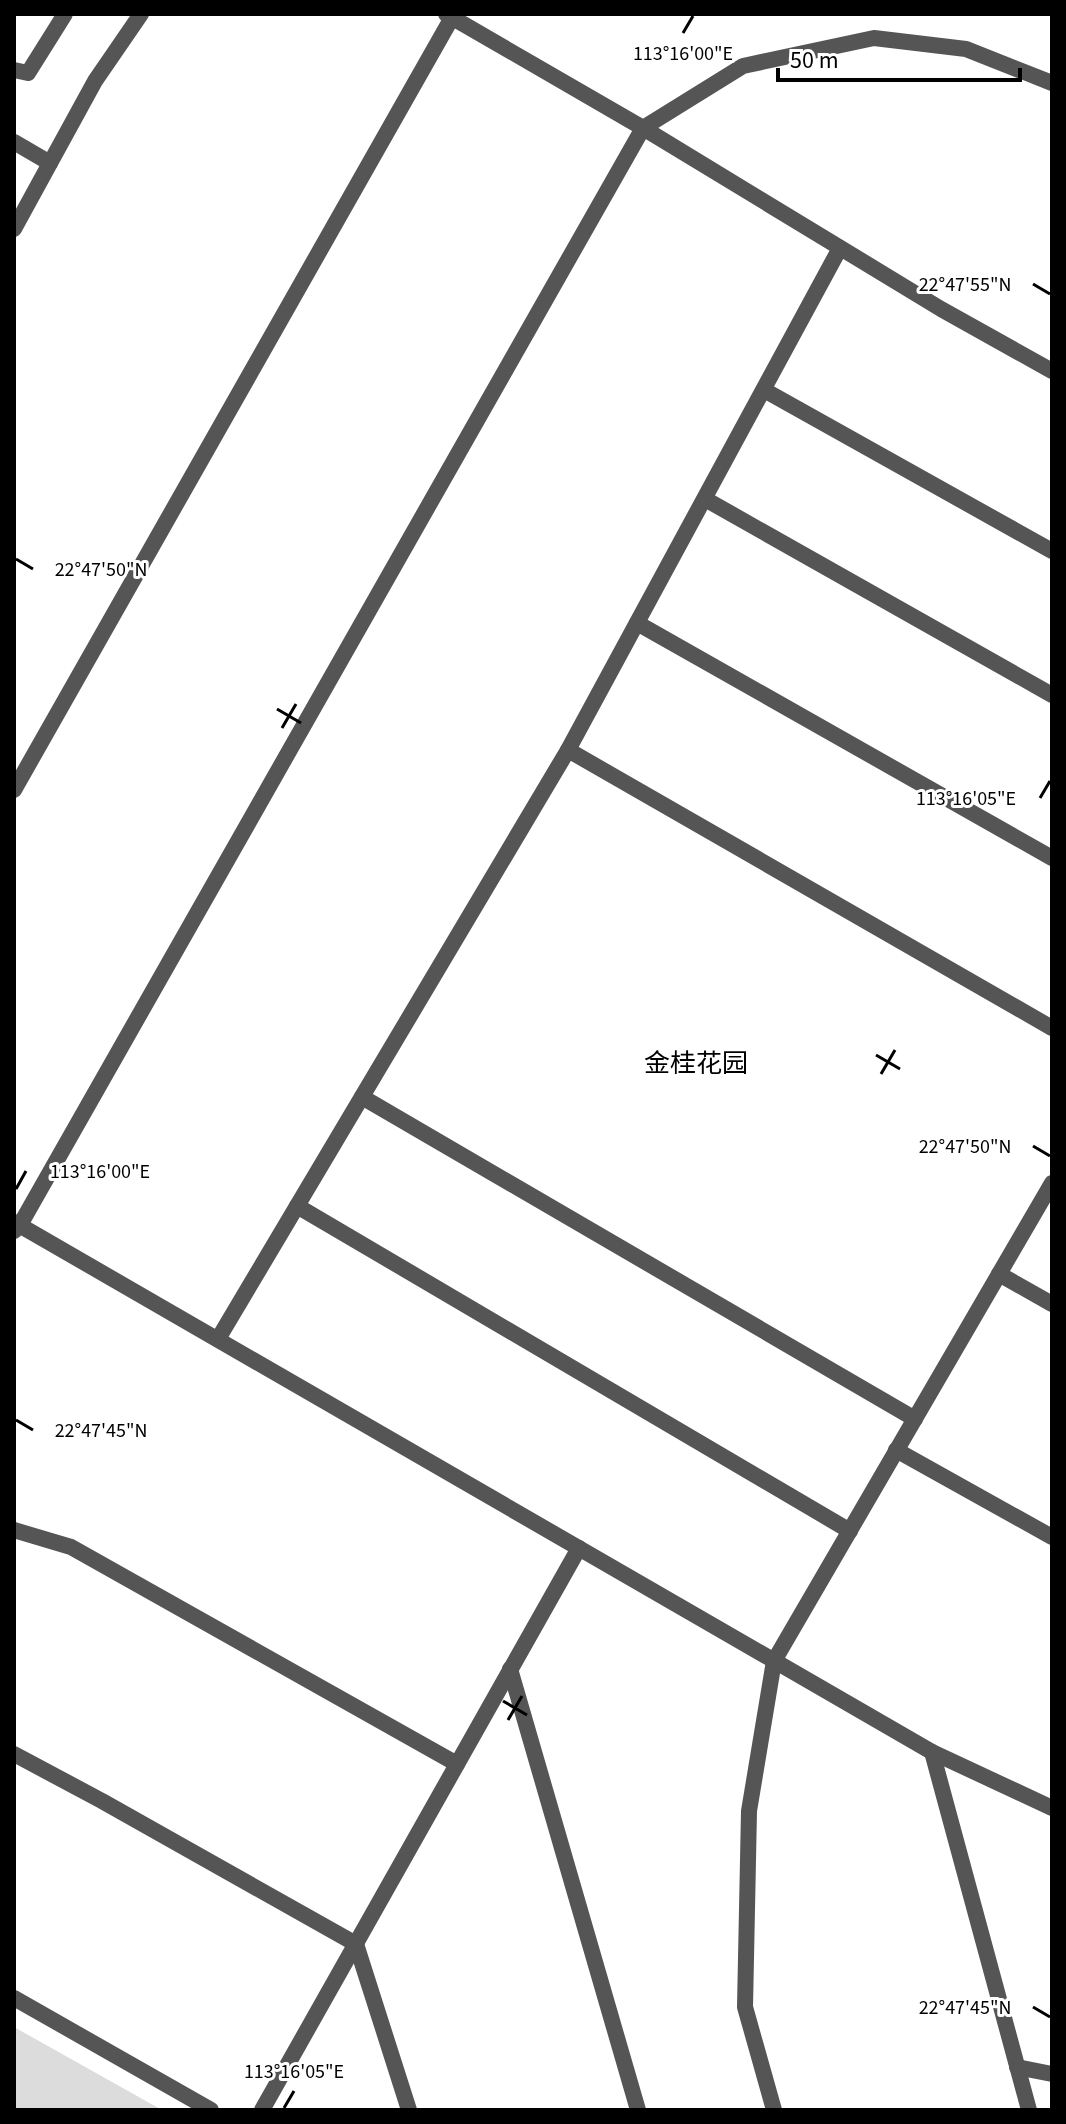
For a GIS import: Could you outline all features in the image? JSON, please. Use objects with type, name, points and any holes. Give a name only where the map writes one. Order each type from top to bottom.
[{"type":"street","points":[[14,70],[28,73],[65,14]]},
{"type":"street","points":[[14,229],[95,81],[141,14]]},
{"type":"street","points":[[14,790],[450,15],[941,309],[1052,371]]},
{"type":"street","points":[[1052,83],[966,49],[874,38],[743,66],[643,128],[16,1226],[218,1339],[932,1752],[1052,1808]]},
{"type":"street","points":[[14,142],[50,163]]},
{"type":"street","points":[[218,1339],[568,750],[840,248]]},
{"type":"street","points":[[764,390],[1052,551]]},
{"type":"street","points":[[705,499],[1052,695]]},
{"type":"street","points":[[637,623],[1052,858]]},
{"type":"street","points":[[568,750],[1052,1028]]},
{"type":"street","points":[[362,1097],[915,1419]]},
{"type":"street","points":[[774,2110],[745,2007],[749,1811],[774,1661],[1052,1183]]},
{"type":"street","points":[[297,1206],[850,1531]]},
{"type":"street","points":[[999,1274],[1052,1304]]},
{"type":"street","points":[[896,1450],[1052,1537]]},
{"type":"street","points":[[14,1530],[71,1547],[457,1764]]},
{"type":"street","points":[[262,2110],[579,1548]]},
{"type":"street","points":[[510,1669],[638,2110]]},
{"type":"street","points":[[932,1752],[1029,2110]]},
{"type":"street","points":[[14,1754],[356,1944],[409,2110]]},
{"type":"street","points":[[14,1998],[211,2110]]},
{"type":"street","points":[[1017,2067],[1052,2074]]},
{"type":"shaded area","points":[[14,2027],[162,2110],[14,2110]]},
{"type":"district","name":"金桂花园","points":[[696,1063]]}]
